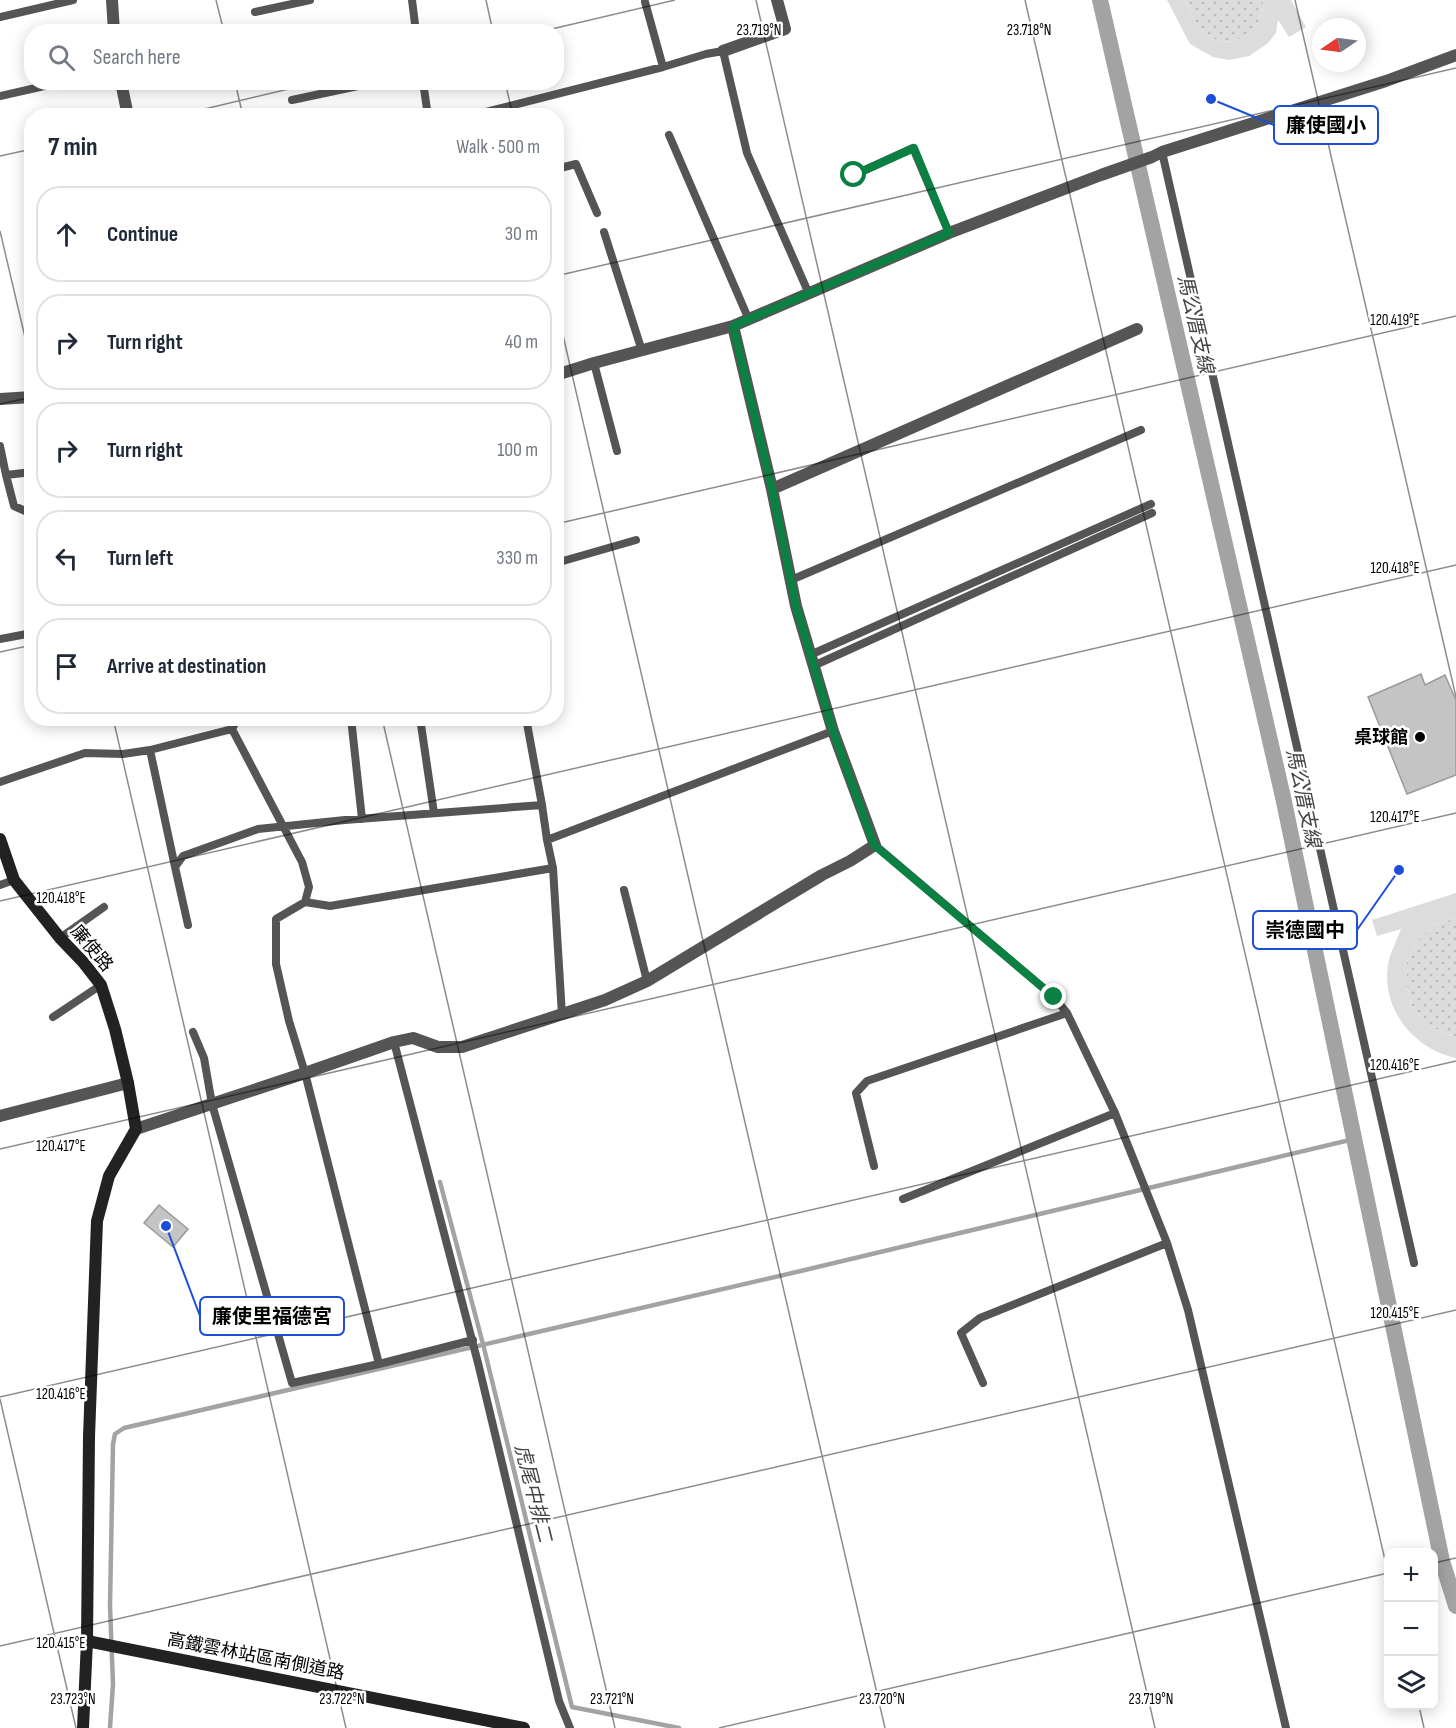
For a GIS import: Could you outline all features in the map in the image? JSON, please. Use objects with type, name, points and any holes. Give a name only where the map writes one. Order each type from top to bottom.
[{"type":"street","points":[[112,0],[114,24]]},
{"type":"street","points":[[723,51],[785,29],[777,0]]},
{"type":"street","points":[[564,372],[733,326],[949,233],[1113,171],[1386,81],[1456,55]]},
{"type":"street","points":[[123,90],[126,108]]},
{"type":"street","points":[[83,1728],[87,1641],[89,1437],[97,1221],[109,1176],[136,1129],[394,1042],[413,1038],[438,1047],[462,1047],[605,1000],[646,981],[874,845],[833,731],[796,606],[772,489],[733,326]]},
{"type":"street","points":[[772,489],[1137,329]]},
{"type":"street","points":[[0,399],[24,398]]},
{"type":"street","name":"廉使路","points":[[0,839],[14,880],[101,985],[115,1029],[136,1129]]},
{"type":"street","points":[[0,1116],[128,1083]]},
{"type":"street","name":"高鐵雲林站區南側道路","points":[[87,1641],[524,1728]]},
{"type":"lane","points":[[0,17],[73,0]]},
{"type":"lane","points":[[255,12],[310,0]]},
{"type":"lane","points":[[412,0],[415,24]]},
{"type":"lane","points":[[645,2],[663,67]]},
{"type":"lane","points":[[502,108],[723,51],[747,153],[809,294]]},
{"type":"lane","points":[[0,96],[27,90]]},
{"type":"lane","points":[[292,99],[337,90]]},
{"type":"lane","points":[[424,90],[427,108]]},
{"type":"lane","points":[[669,135],[749,320]]},
{"type":"lane","points":[[854,175],[914,148],[949,233]]},
{"type":"lane","points":[[1157,155],[1414,1263]]},
{"type":"lane","points":[[564,167],[576,164],[597,213]]},
{"type":"lane","points":[[604,232],[642,351]]},
{"type":"lane","points":[[594,363],[617,451]]},
{"type":"lane","points":[[791,580],[1141,430]]},
{"type":"lane","points":[[0,446],[14,506],[24,510]]},
{"type":"lane","points":[[6,475],[24,473]]},
{"type":"lane","points":[[812,660],[1151,504]]},
{"type":"lane","points":[[812,660],[1152,513]]},
{"type":"lane","points":[[564,561],[636,540]]},
{"type":"lane","points":[[0,639],[24,634]]},
{"type":"lane","points":[[0,782],[85,753],[123,754],[150,750],[232,729],[234,726]]},
{"type":"lane","points":[[352,726],[362,819]]},
{"type":"lane","points":[[421,726],[434,813]]},
{"type":"lane","points":[[527,726],[553,868],[562,1015]]},
{"type":"lane","points":[[232,729],[302,862],[309,887],[305,902]]},
{"type":"lane","points":[[547,840],[833,731]]},
{"type":"lane","points":[[150,750],[188,926]]},
{"type":"lane","points":[[175,867],[183,856],[258,829],[542,805]]},
{"type":"lane","points":[[874,845],[1054,997],[1067,1013],[1115,1113],[1167,1243],[1188,1310],[1286,1728]]},
{"type":"lane","points":[[379,1364],[289,1021],[276,964],[276,919],[305,902],[330,906],[553,868]]},
{"type":"lane","points":[[0,885],[14,880]]},
{"type":"lane","points":[[624,890],[646,981]]},
{"type":"lane","points":[[60,938],[104,907]]},
{"type":"lane","points":[[53,1017],[101,985]]},
{"type":"lane","points":[[874,1166],[856,1093],[867,1081],[1067,1013]]},
{"type":"lane","points":[[193,1032],[204,1058],[212,1104],[292,1383],[473,1340]]},
{"type":"lane","points":[[394,1042],[473,1340],[559,1701],[570,1728]]},
{"type":"lane","points":[[903,1199],[1115,1113]]},
{"type":"lane","points":[[983,1383],[961,1332],[980,1318],[1167,1243]]},
{"type":"shaded area","points":[[1167,0],[1185,0],[1201,30],[1211,38],[1222,41],[1242,38],[1251,31],[1258,23],[1263,0],[1291,0],[1306,27],[1289,37],[1278,20],[1276,33],[1267,44],[1249,56],[1229,60],[1213,57],[1190,44]]},
{"type":"shaded area","points":[[1185,0],[1263,0],[1258,23],[1251,31],[1242,38],[1222,41],[1211,38],[1201,30]]},
{"type":"shaded area","points":[[1456,893],[1456,918],[1434,925],[1418,940],[1407,962],[1407,986],[1412,1006],[1428,1026],[1456,1037],[1456,1058],[1427,1046],[1414,1036],[1395,1011],[1387,981],[1388,965],[1401,929],[1377,936],[1372,920]]},
{"type":"shaded area","points":[[1456,918],[1456,1037],[1428,1026],[1412,1006],[1407,986],[1407,962],[1418,940],[1434,925]]},
{"type":"building","name":"桌球館","points":[[1421,674],[1425,685],[1445,675],[1456,700],[1456,775],[1407,794],[1368,697]]},
{"type":"building","points":[[159,1205],[188,1229],[173,1247],[144,1223]]},
{"type":"waterway","name":"馬公厝支線","points":[[1100,0],[1283,797],[1442,1561],[1456,1606]]},
{"type":"waterway","points":[[110,1728],[113,1684],[110,1606],[113,1444],[115,1434],[124,1428],[805,1270],[1354,1139]]},
{"type":"waterway","name":"虎尾中排二","points":[[440,1182],[483,1344],[572,1707],[679,1728]]},
{"type":"place","name":"廉使國小","points":[[1211,99]]},
{"type":"place","name":"桌球館","points":[[1420,737]]},
{"type":"place","name":"崇德國中","points":[[1399,870]]},
{"type":"place","name":"廉使里福德宮","points":[[166,1226]]},
{"type":"route","points":[[854,175],[914,148],[949,233],[733,326],[772,489],[796,606],[833,731],[874,845],[1054,997]]}]
